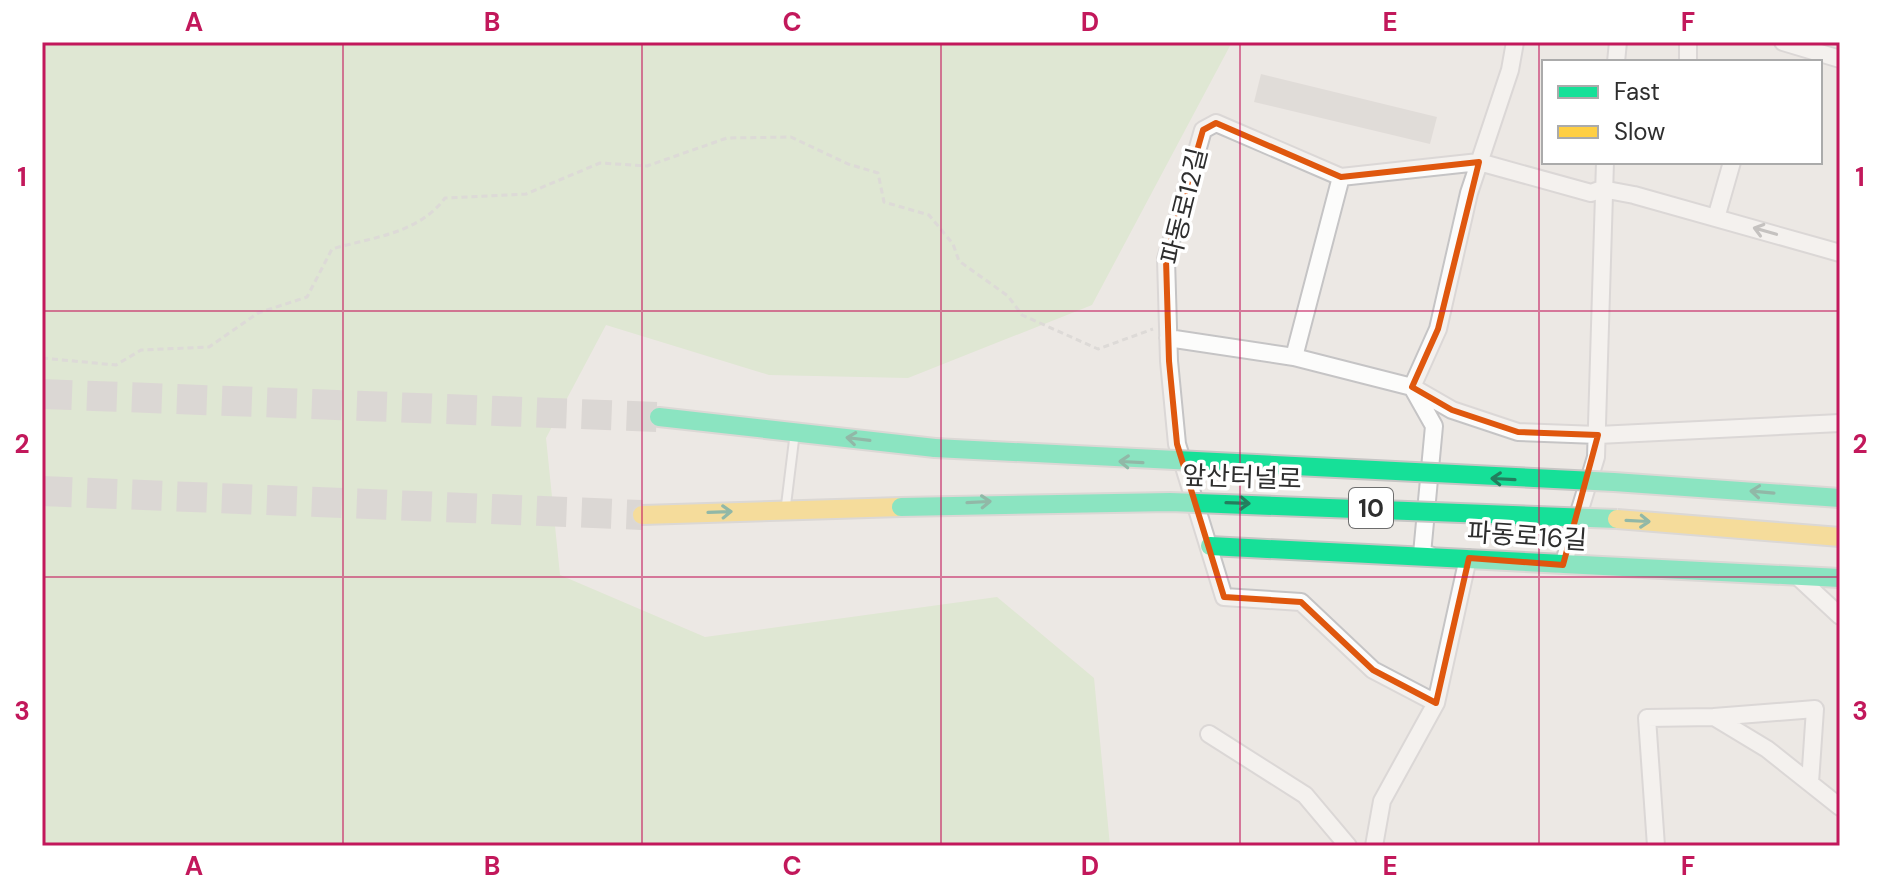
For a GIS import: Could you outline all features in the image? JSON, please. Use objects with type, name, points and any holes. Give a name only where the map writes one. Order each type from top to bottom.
[{"type":"main road","name":"앞산터널로","points":[[659,417],[935,448],[1257,469],[1740,490],[1840,498]]},
{"type":"main road","name":"앞산터널로","points":[[642,515],[1075,499],[1309,505],[1648,521],[1840,537]]},
{"type":"main road","name":"파동로16길","points":[[1210,546],[1468,558]]},
{"type":"main road","name":"파동로16길","points":[[1563,565],[1840,578]]},
{"type":"street","points":[[1412,387],[1438,329],[1479,162],[1510,70],[1515,42]]},
{"type":"street","points":[[1783,42],[1840,59]]},
{"type":"street","name":"파동로12길","points":[[1436,703],[1373,670],[1301,602],[1224,597],[1177,444],[1168,333],[1166,259],[1203,130],[1216,123],[1341,177],[1479,162],[1591,193],[1602,189],[1840,253]]},
{"type":"street","points":[[1412,387],[1434,426],[1422,554],[1563,565],[1596,457],[1605,164]]},
{"type":"street","points":[[1716,218],[1731,164]]},
{"type":"street","points":[[1294,357],[1341,177]]},
{"type":"street","points":[[1168,333],[1294,357],[1412,387],[1452,410],[1518,432],[1598,435],[1840,423]]},
{"type":"street","points":[[1374,846],[1382,801],[1436,703],[1468,558]]},
{"type":"street","points":[[1796,575],[1840,616]]},
{"type":"street","points":[[1656,846],[1647,718],[1714,717],[1815,709],[1810,783]]},
{"type":"street","points":[[1714,717],[1767,749],[1840,807]]},
{"type":"street","points":[[1209,734],[1305,795],[1348,846]]},
{"type":"lane","points":[[785,510],[795,432]]},
{"type":"path","points":[[42,358],[116,365],[141,350],[209,347],[258,313],[307,297],[332,249],[415,226],[432,215],[445,198],[526,194],[600,163],[647,166],[727,138],[791,137],[848,164],[878,173],[884,202],[929,215],[953,244],[959,261],[1008,296],[1022,315],[1037,324],[1098,349],[1152,329],[1168,333]]},
{"type":"highlighted area","points":[[1216,123],[1341,177],[1479,162],[1438,329],[1412,387],[1452,410],[1518,432],[1598,435],[1563,565],[1469,558],[1436,703],[1373,670],[1301,602],[1224,597],[1177,444],[1169,361],[1166,259],[1203,130]]},
{"type":"green space","points":[[42,42],[1232,42],[1092,305],[908,378],[769,375],[606,325],[546,438],[560,575],[705,637],[997,597],[1094,678],[1110,846],[42,846]]},
{"type":"building","points":[[1261,74],[1437,117],[1430,144],[1254,102]]},
{"type":"tunnel","points":[[42,394],[659,417]]},
{"type":"tunnel","points":[[42,491],[642,515]]},
{"type":"traffic: fast","points":[[659,417],[935,448]]},
{"type":"traffic: fast","points":[[935,448],[1614,482],[1840,498]]},
{"type":"traffic: fast","points":[[901,507],[1170,502],[1617,519]]},
{"type":"traffic: fast","points":[[1210,546],[1840,578]]},
{"type":"traffic: slow","points":[[642,515],[901,507]]},
{"type":"traffic: slow","points":[[1617,519],[1840,537]]}]
